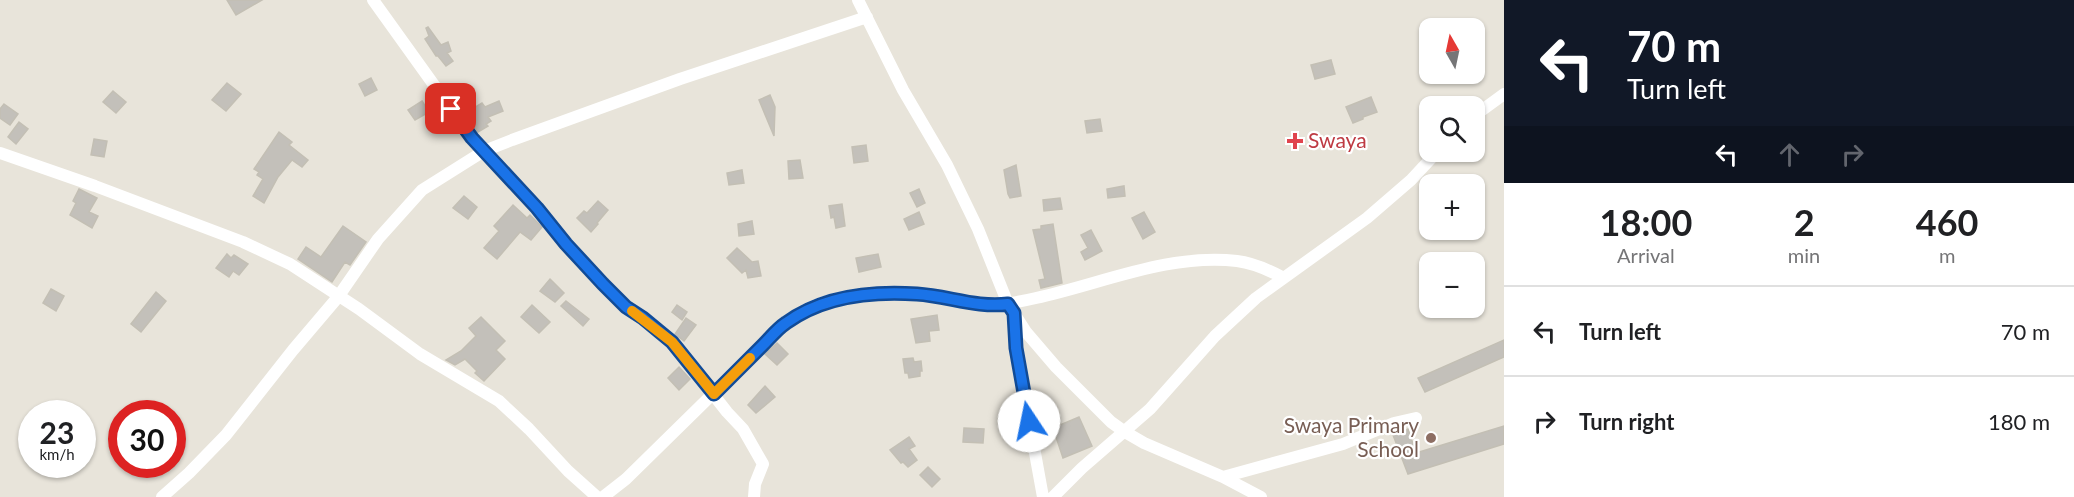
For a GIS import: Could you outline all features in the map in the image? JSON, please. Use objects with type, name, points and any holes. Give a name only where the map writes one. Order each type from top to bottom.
[{"type":"street","points":[[373,0],[458,120],[484,152],[537,208],[566,244],[612,294],[672,342],[743,429],[762,460],[763,468],[755,484],[754,497]]},
{"type":"street","points":[[858,0],[903,90],[947,165],[968,207],[1011,308],[1026,332],[1056,368],[1111,422],[1125,432],[1261,497]]},
{"type":"street","points":[[162,497],[226,435],[338,297],[378,238],[422,190],[484,152],[680,79],[867,17]]},
{"type":"street","points":[[1485,108],[1504,94]]},
{"type":"street","points":[[0,153],[95,186],[262,250],[290,264],[359,309],[420,354],[499,401],[597,497]]},
{"type":"street","points":[[1053,497],[1082,468],[1150,409],[1215,336],[1257,298],[1367,218],[1411,180],[1428,162]]},
{"type":"street","points":[[603,497],[626,479],[784,324],[812,307],[856,296],[884,293],[918,294],[1011,308],[1147,269],[1211,260],[1239,261],[1263,267],[1284,278]]},
{"type":"street","points":[[1011,308],[1043,497]]},
{"type":"street","points":[[1223,477],[1343,444],[1394,423],[1416,418]]},
{"type":"building","points":[[227,0],[262,0],[236,15]]},
{"type":"building","points":[[428,27],[441,45],[448,42],[451,51],[447,53],[453,61],[446,66],[425,39],[429,36],[426,28]]},
{"type":"building","points":[[1331,60],[1335,74],[1315,79],[1311,65]]},
{"type":"building","points":[[371,78],[377,90],[365,96],[359,84]]},
{"type":"building","points":[[227,83],[241,94],[226,111],[212,100]]},
{"type":"building","points":[[113,91],[126,102],[116,113],[103,102]]},
{"type":"building","points":[[770,95],[775,107],[774,136],[759,100]]},
{"type":"building","points":[[1371,97],[1377,112],[1353,123],[1346,107]]},
{"type":"building","points":[[422,101],[429,112],[415,120],[408,110]]},
{"type":"building","points":[[499,101],[503,111],[488,117],[491,121],[486,124],[488,126],[478,132],[461,108],[474,108],[482,103],[485,107]]},
{"type":"building","points":[[4,104],[18,114],[10,125],[0,118],[0,109]]},
{"type":"building","points":[[1100,119],[1102,131],[1087,133],[1085,121]]},
{"type":"building","points":[[19,122],[28,129],[16,144],[8,137]]},
{"type":"building","points":[[279,132],[292,142],[289,145],[308,160],[302,167],[292,160],[278,177],[264,203],[253,196],[263,179],[254,169]]},
{"type":"building","points":[[94,139],[107,141],[104,157],[91,155]]},
{"type":"building","points":[[866,145],[868,161],[854,163],[852,147]]},
{"type":"building","points":[[800,160],[803,178],[789,179],[788,161]]},
{"type":"building","points":[[1016,165],[1021,196],[1010,198],[1004,170]]},
{"type":"building","points":[[742,170],[744,183],[729,185],[727,173]]},
{"type":"building","points":[[1124,186],[1125,196],[1108,198],[1107,189]]},
{"type":"building","points":[[79,189],[97,198],[89,212],[98,216],[92,228],[70,215]]},
{"type":"building","points":[[919,189],[925,203],[917,207],[910,193]]},
{"type":"building","points":[[464,196],[477,207],[468,219],[453,208]]},
{"type":"building","points":[[1060,198],[1062,209],[1044,211],[1043,200]]},
{"type":"building","points":[[598,201],[608,210],[591,232],[577,218],[584,211],[587,213]]},
{"type":"building","points":[[842,204],[845,226],[836,228],[829,206]]},
{"type":"building","points":[[513,205],[527,218],[530,215],[542,227],[531,240],[520,232],[497,259],[484,248],[499,231],[494,226]]},
{"type":"building","points":[[919,212],[924,224],[909,230],[904,219]]},
{"type":"building","points":[[1144,212],[1155,232],[1143,239],[1132,218]]},
{"type":"building","points":[[752,221],[754,234],[739,236],[738,224]]},
{"type":"building","points":[[1053,224],[1062,283],[1041,288],[1039,280],[1045,279],[1033,230]]},
{"type":"building","points":[[343,226],[366,242],[350,265],[345,262],[332,282],[298,259],[306,247],[321,257]]},
{"type":"building","points":[[1091,230],[1102,251],[1085,260],[1081,252],[1088,248],[1081,235]]},
{"type":"building","points":[[737,248],[752,262],[758,261],[761,276],[748,278],[746,270],[742,273],[727,258]]},
{"type":"building","points":[[227,254],[231,258],[234,255],[248,264],[239,275],[233,271],[229,277],[216,268]]},
{"type":"building","points":[[878,254],[881,267],[859,272],[856,258]]},
{"type":"building","points":[[550,279],[564,293],[555,302],[540,291]]},
{"type":"building","points":[[51,289],[64,296],[56,311],[43,303]]},
{"type":"building","points":[[156,292],[166,301],[141,332],[131,324]]},
{"type":"building","points":[[566,301],[589,319],[583,326],[561,306]]},
{"type":"building","points":[[532,305],[550,322],[539,333],[521,317]]},
{"type":"building","points":[[677,305],[687,312],[682,320],[672,312]]},
{"type":"building","points":[[937,315],[939,330],[929,331],[930,341],[916,343],[911,319]]},
{"type":"building","points":[[481,317],[505,341],[496,350],[505,359],[484,381],[465,359],[455,365],[446,360],[461,351],[476,336],[469,328]]},
{"type":"building","points":[[686,318],[696,325],[684,341],[675,334]]},
{"type":"building","points":[[1504,340],[1504,357],[1425,392],[1418,378]]},
{"type":"building","points":[[777,343],[788,354],[777,365],[765,354]]},
{"type":"building","points":[[913,358],[914,362],[921,361],[922,371],[920,371],[920,376],[909,378],[908,373],[905,373],[903,359]]},
{"type":"building","points":[[679,367],[690,379],[679,390],[668,378]]},
{"type":"building","points":[[765,386],[775,397],[756,413],[748,405]]},
{"type":"building","points":[[1079,417],[1092,446],[1063,458],[1053,428]]},
{"type":"building","points":[[1504,426],[1504,444],[1408,474],[1393,435],[1408,429],[1416,453]]},
{"type":"building","points":[[964,428],[984,429],[983,443],[963,442]]},
{"type":"building","points":[[909,437],[915,446],[909,449],[917,460],[908,467],[903,462],[901,463],[890,450]]},
{"type":"building","points":[[928,467],[940,479],[932,487],[920,475]]},
{"type":"slow traffic","points":[[632,311],[672,342],[714,394],[750,358]]},
{"type":"place","name":"Swaya","points":[[1295,141]]},
{"type":"place","name":"Swaya Primary School","points":[[1431,438]]},
{"type":"route","points":[[451,109],[484,152],[506,173],[556,233],[612,294],[665,335],[714,394],[784,324],[812,307],[856,296],[884,293],[918,294],[993,306],[1008,304],[1014,313],[1016,348],[1029,421]]}]
